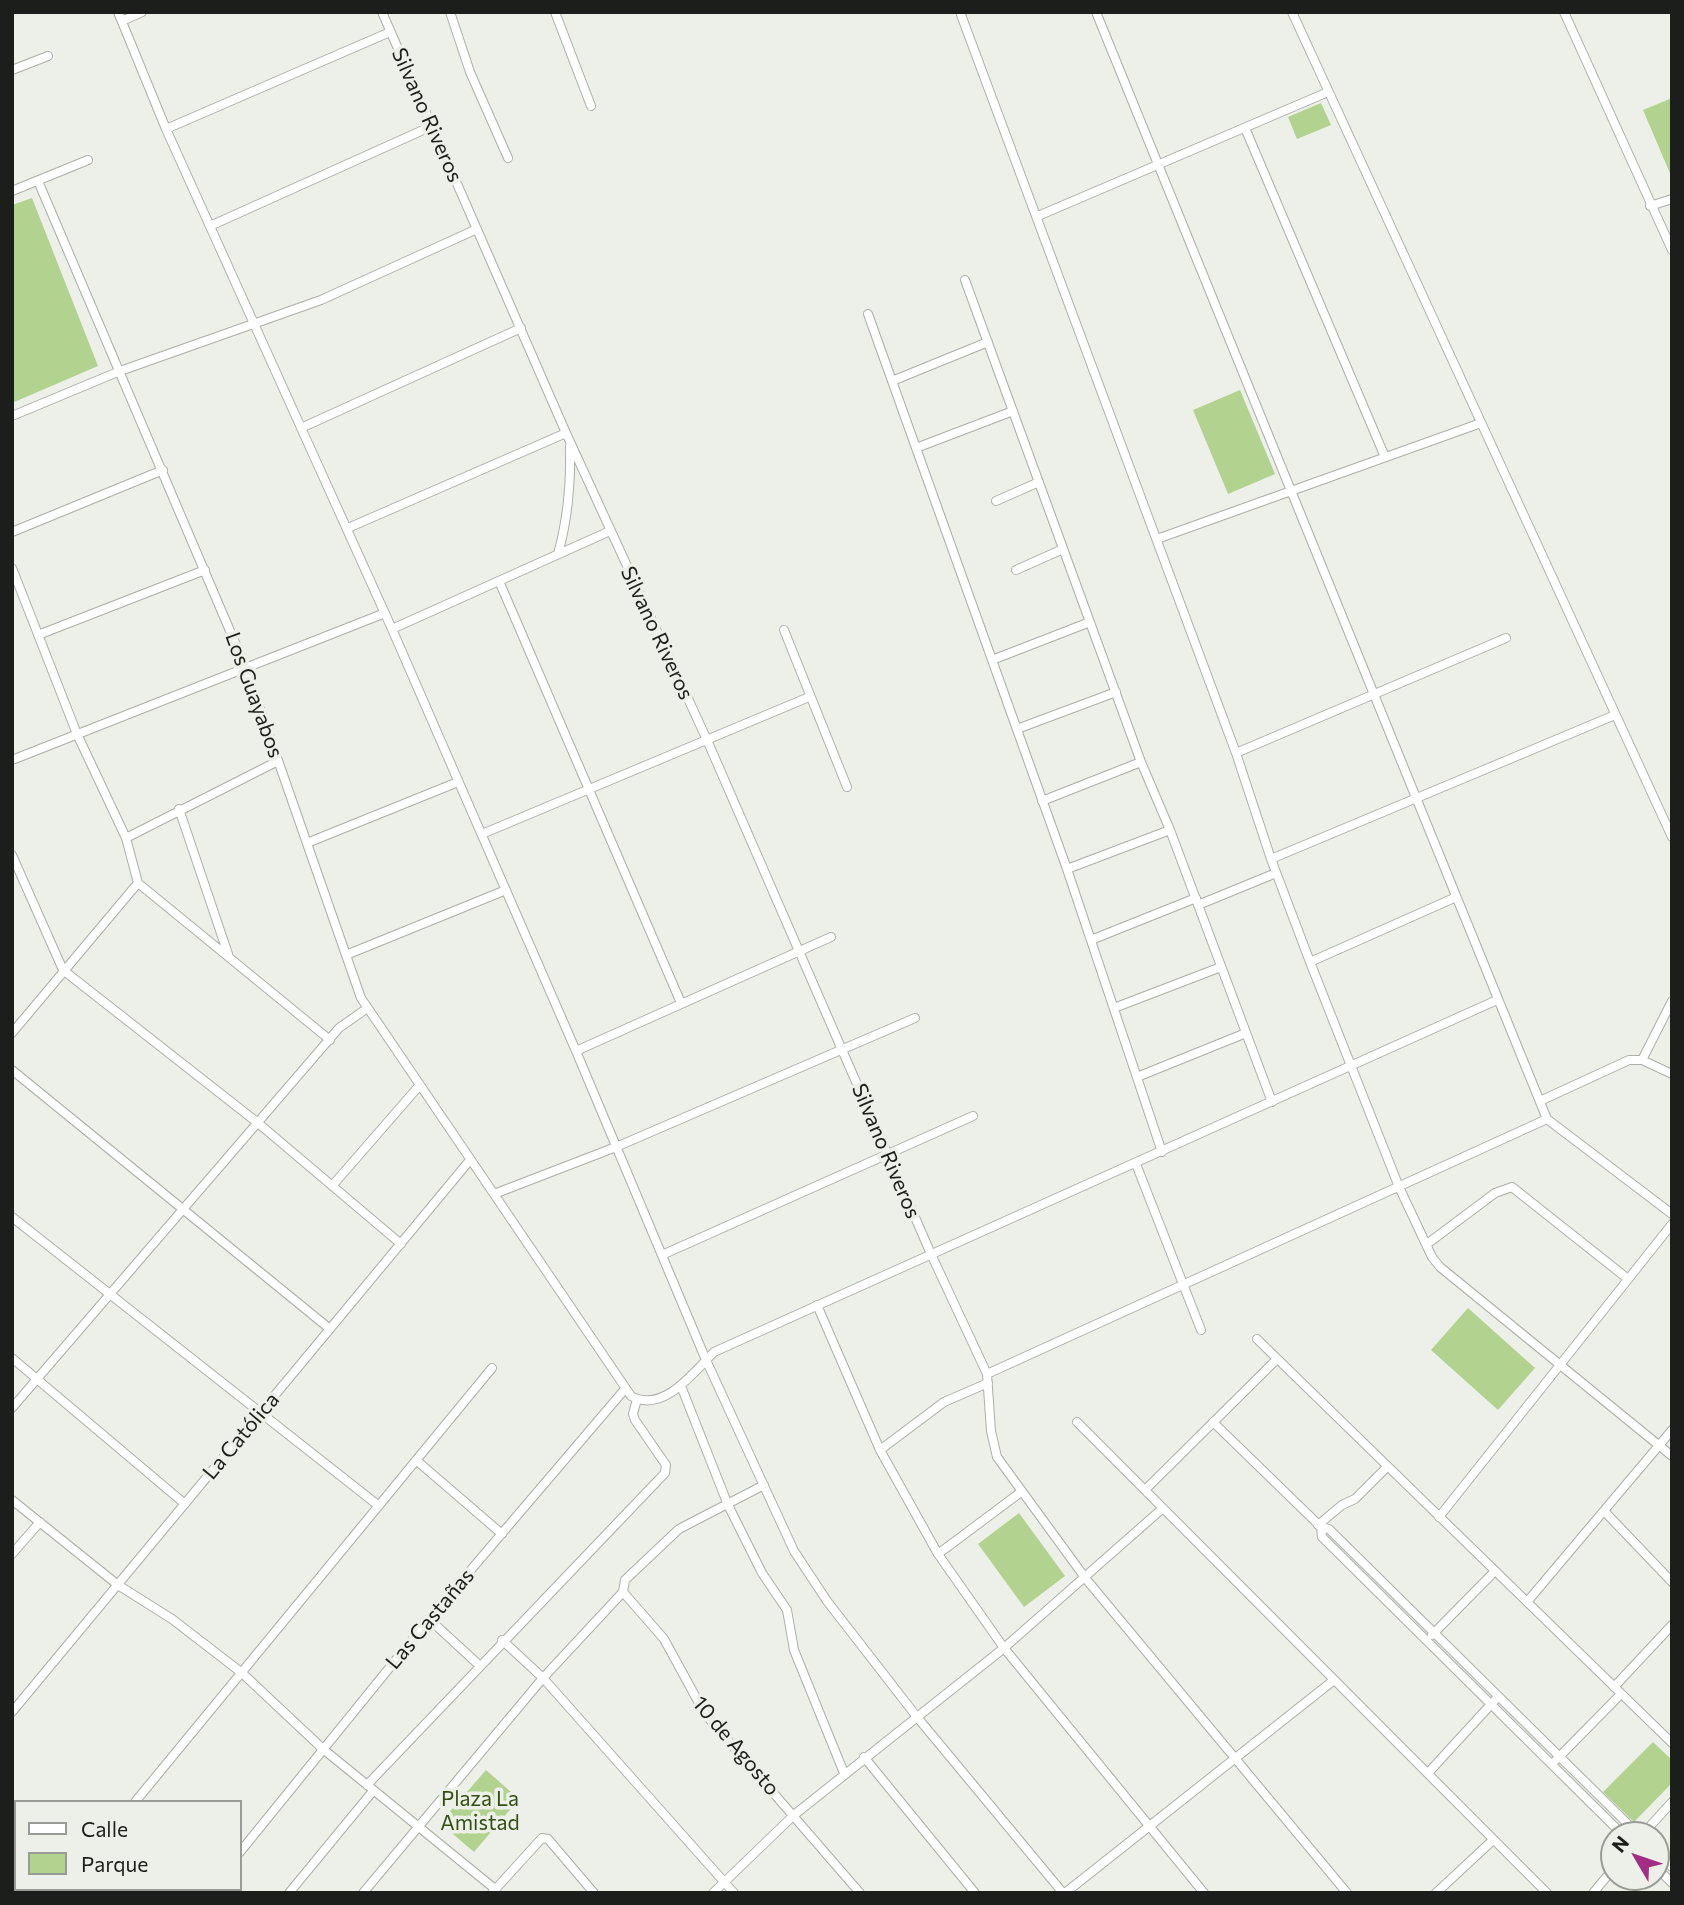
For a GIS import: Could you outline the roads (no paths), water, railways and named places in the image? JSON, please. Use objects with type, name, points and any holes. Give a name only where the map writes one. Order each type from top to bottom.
[{"type":"street","points":[[118,12],[166,129],[348,528],[482,834],[706,1360],[805,1570],[917,1717],[1064,1893],[1147,1824],[1334,1680]]},
{"type":"street","points":[[122,21],[142,12]]},
{"type":"street","name":"Silvano Riveros","points":[[382,12],[565,433],[707,740],[987,1378]]},
{"type":"street","points":[[450,12],[470,72],[508,158]]},
{"type":"street","points":[[555,12],[591,106]]},
{"type":"street","points":[[960,12],[1236,752],[1276,873],[1353,1062],[1399,1186],[1427,1244],[1440,1267],[1672,1456]]},
{"type":"street","points":[[1096,12],[1416,797],[1454,898],[1547,1119],[1672,1213]]},
{"type":"street","points":[[1292,12],[1672,837]]},
{"type":"street","points":[[1564,12],[1672,250]]},
{"type":"street","points":[[166,129],[390,32]]},
{"type":"street","points":[[12,70],[48,55]]},
{"type":"street","points":[[1038,216],[1328,92]]},
{"type":"street","points":[[210,226],[432,126]]},
{"type":"street","points":[[1245,128],[1385,457]]},
{"type":"street","points":[[12,191],[88,160]]},
{"type":"street","name":"Los Guayabos","points":[[38,181],[245,666],[366,1009],[625,1390],[637,1399]]},
{"type":"street","points":[[1650,206],[1672,199]]},
{"type":"street","points":[[12,416],[120,371],[321,300],[477,229]]},
{"type":"street","points":[[965,280],[1141,762],[1170,830],[1272,1102]]},
{"type":"street","points":[[868,314],[1067,869],[1163,1152]]},
{"type":"street","points":[[301,428],[521,328]]},
{"type":"street","points":[[892,381],[988,342]]},
{"type":"street","points":[[916,448],[1013,411]]},
{"type":"street","points":[[1157,538],[1481,423]]},
{"type":"street","points":[[348,528],[565,433]]},
{"type":"street","points":[[558,554],[569,497],[570,443]]},
{"type":"street","points":[[12,532],[163,470]]},
{"type":"street","points":[[996,501],[1039,482]]},
{"type":"street","points":[[392,629],[610,531]]},
{"type":"street","points":[[1016,570],[1063,549]]},
{"type":"street","points":[[12,568],[77,734],[126,838],[138,883],[330,1040]]},
{"type":"street","points":[[38,635],[205,570]]},
{"type":"street","points":[[499,581],[681,1003]]},
{"type":"street","points":[[12,760],[385,613]]},
{"type":"street","points":[[992,660],[1090,622]]},
{"type":"street","points":[[784,630],[847,787]]},
{"type":"street","points":[[1236,752],[1506,638]]},
{"type":"street","points":[[1017,729],[1116,692]]},
{"type":"street","points":[[482,834],[809,697]]},
{"type":"street","points":[[1271,859],[1615,715]]},
{"type":"street","points":[[126,838],[179,808],[278,761]]},
{"type":"street","points":[[1042,800],[1141,762]]},
{"type":"street","points":[[307,843],[458,782]]},
{"type":"street","points":[[179,808],[230,960]]},
{"type":"street","points":[[1067,869],[1170,830]]},
{"type":"street","points":[[12,855],[63,970],[258,1123],[401,1244]]},
{"type":"street","points":[[1091,940],[1276,873]]},
{"type":"street","points":[[12,1033],[138,883]]},
{"type":"street","points":[[346,955],[506,890]]},
{"type":"street","points":[[1310,962],[1454,898]]},
{"type":"street","points":[[576,1051],[831,937]]},
{"type":"street","points":[[1114,1008],[1222,967]]},
{"type":"street","points":[[289,1893],[370,1788],[479,1665],[665,1473],[666,1465],[635,1420],[633,1414],[637,1399],[644,1401],[681,1386],[714,1352],[1163,1152],[1353,1062],[1497,1000]]},
{"type":"street","points":[[1642,1059],[1672,1001]]},
{"type":"street","points":[[12,1408],[330,1040],[351,1017],[366,1009]]},
{"type":"street","points":[[494,1194],[616,1147],[915,1018]]},
{"type":"street","points":[[1137,1077],[1246,1032]]},
{"type":"street","points":[[1540,1101],[1629,1060],[1642,1059],[1672,1074]]},
{"type":"street","points":[[12,1070],[330,1329]]},
{"type":"street","points":[[332,1186],[419,1086]]},
{"type":"street","points":[[662,1255],[973,1116]]},
{"type":"street","points":[[880,1450],[944,1402],[987,1378],[1183,1284],[1547,1119]]},
{"type":"street","name":"La Católica","points":[[12,1712],[470,1160]]},
{"type":"street","points":[[1136,1164],[1201,1330]]},
{"type":"street","points":[[1427,1244],[1495,1193],[1512,1187],[1628,1279]]},
{"type":"street","points":[[12,1217],[379,1506]]},
{"type":"street","points":[[1439,1517],[1672,1224]]},
{"type":"street","points":[[817,1306],[880,1450],[938,1554],[1004,1648],[1204,1893]]},
{"type":"street","points":[[1257,1339],[1386,1468],[1672,1743]]},
{"type":"street","points":[[12,1358],[185,1504]]},
{"type":"street","points":[[1145,1490],[1277,1359]]},
{"type":"street","points":[[137,1800],[492,1368]]},
{"type":"street","points":[[987,1378],[991,1431],[997,1457],[1021,1492],[1086,1579],[1347,1893]]},
{"type":"street","points":[[681,1386],[728,1505],[762,1573],[787,1610],[794,1650],[844,1773]]},
{"type":"street","name":"Las Castañas","points":[[242,1850],[429,1619],[625,1390]]},
{"type":"street","points":[[1077,1422],[1547,1893]]},
{"type":"street","points":[[1213,1422],[1319,1526],[1329,1529],[1626,1821]]},
{"type":"street","points":[[1527,1602],[1672,1430]]},
{"type":"street","points":[[416,1460],[502,1534]]},
{"type":"street","points":[[1319,1526],[1342,1505],[1355,1499],[1386,1468]]},
{"type":"street","points":[[363,1893],[543,1678],[623,1592],[625,1580],[679,1529],[764,1485]]},
{"type":"street","points":[[938,1554],[1021,1492]]},
{"type":"street","points":[[12,1500],[118,1585],[173,1619],[242,1673],[323,1749],[493,1891],[542,1838],[548,1839],[594,1893]]},
{"type":"street","points":[[713,1893],[794,1815],[1004,1648],[1086,1579],[1163,1508]]},
{"type":"street","points":[[1605,1512],[1672,1582]]},
{"type":"street","points":[[12,1554],[40,1522]]},
{"type":"street","points":[[1319,1526],[1322,1536],[1609,1821]]},
{"type":"street","points":[[1427,1639],[1495,1572]]},
{"type":"street","name":"10 de Agosto","points":[[623,1592],[664,1639],[705,1714],[860,1893]]},
{"type":"street","points":[[429,1619],[479,1665]]},
{"type":"street","points":[[1614,1687],[1672,1625]]},
{"type":"street","points":[[502,1640],[543,1678],[734,1893]]},
{"type":"street","points":[[1552,1765],[1621,1694]]},
{"type":"street","points":[[1428,1773],[1499,1697]]},
{"type":"street","points":[[864,1757],[975,1893]]},
{"type":"street","points":[[1654,1821],[1672,1802]]},
{"type":"street","points":[[1436,1893],[1493,1840]]},
{"type":"park label","name":"Plaza La Amistad","points":[[480,1811]]}]
